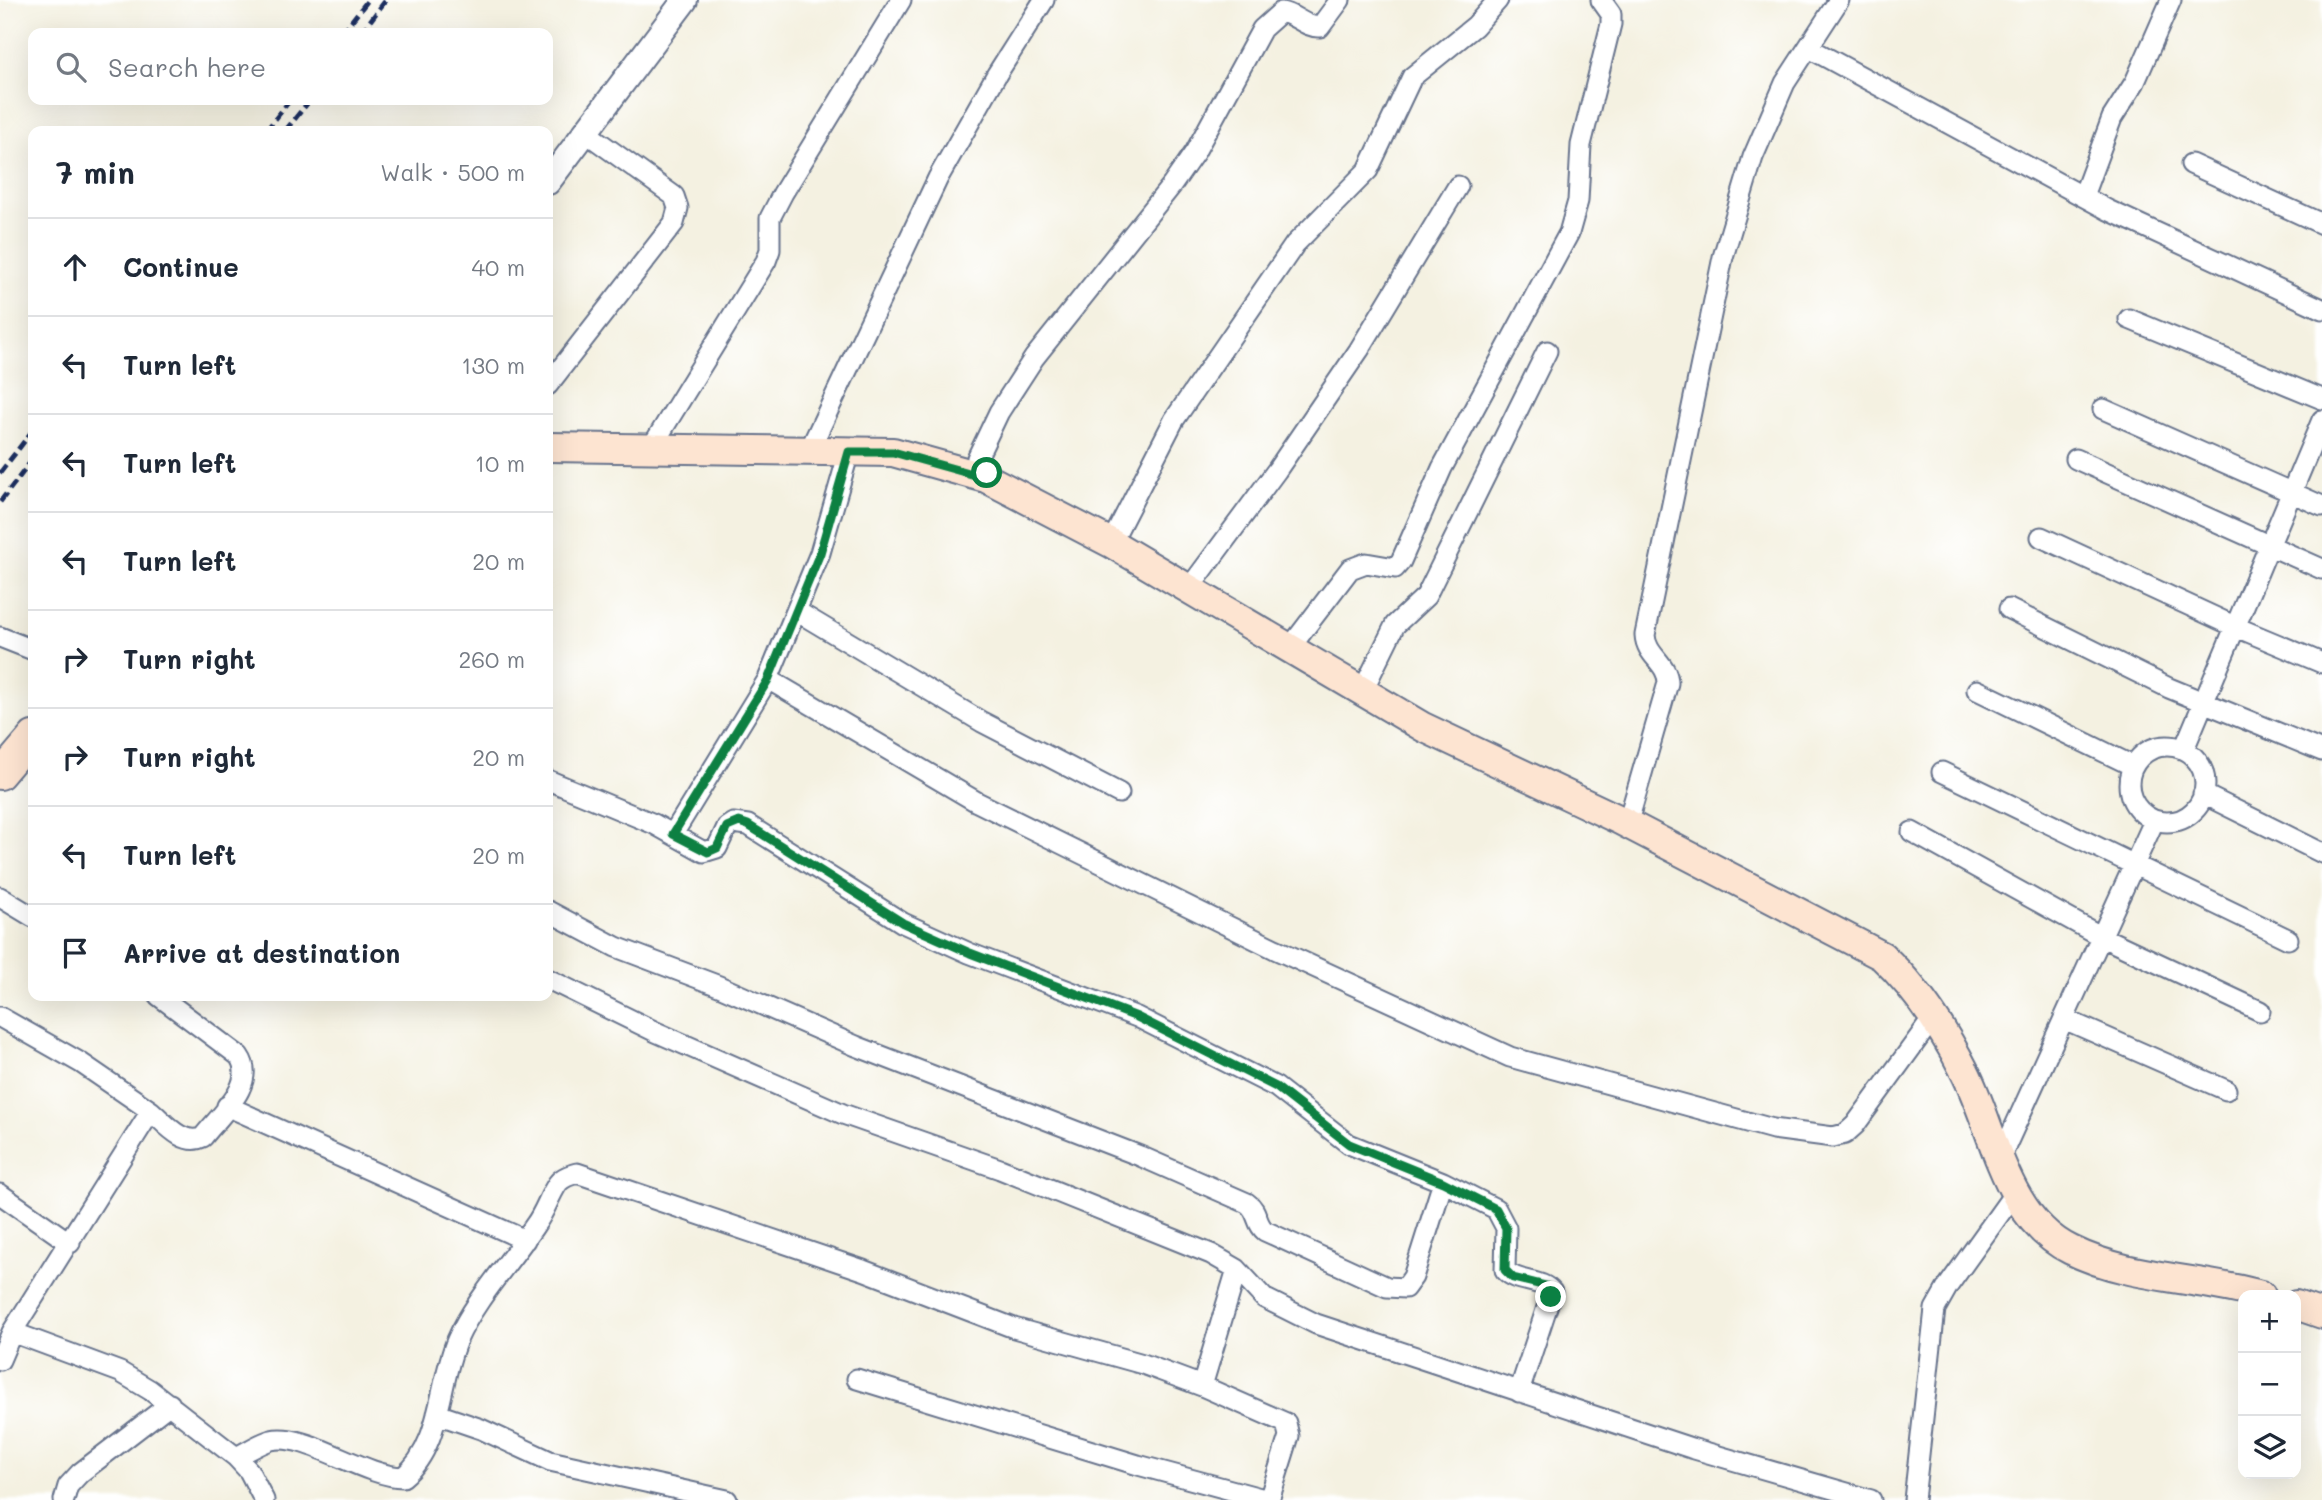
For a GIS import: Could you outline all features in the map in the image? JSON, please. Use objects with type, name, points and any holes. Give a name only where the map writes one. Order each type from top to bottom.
[{"type":"main road","points":[[553,447],[893,452],[986,478],[1111,543],[1423,727],[1627,825],[1882,956],[1905,977],[1965,1071],[1988,1125],[1999,1161],[2016,1191],[2046,1233],[2070,1250],[2112,1265],[2238,1290]]},
{"type":"main road","points":[[0,775],[28,742]]},
{"type":"main road","points":[[2301,1307],[2322,1314]]},
{"type":"street","points":[[553,175],[685,0]]},
{"type":"street","points":[[651,448],[761,270],[770,250],[770,218],[778,201],[901,0]]},
{"type":"street","points":[[808,451],[938,178],[997,74],[1044,0]]},
{"type":"street","points":[[986,478],[987,469],[977,458],[999,412],[1034,358],[1195,152],[1262,29],[1281,12],[1289,13],[1313,27],[1320,27],[1340,0]]},
{"type":"street","points":[[1111,543],[1174,420],[1295,244],[1368,170],[1412,77],[1475,26],[1498,0]]},
{"type":"street","points":[[1289,649],[1350,569],[1366,564],[1395,568],[1401,561],[1442,468],[1569,233],[1578,201],[1581,145],[1611,24],[1611,13],[1601,0]]},
{"type":"street","points":[[1627,825],[1668,683],[1665,668],[1648,651],[1645,635],[1723,257],[1753,157],[1785,83],[1839,0]]},
{"type":"street","points":[[2082,196],[2112,118],[2135,82],[2171,0]]},
{"type":"street","points":[[1809,48],[2082,196],[2322,309]]},
{"type":"street","points":[[553,379],[674,223],[678,208],[674,196],[585,132]]},
{"type":"street","points":[[2191,164],[2322,224]]},
{"type":"street","points":[[1188,590],[1277,470],[1359,350],[1458,186]]},
{"type":"street","points":[[2129,319],[2322,399]]},
{"type":"street","points":[[1362,692],[1395,625],[1426,596],[1547,351]]},
{"type":"street","points":[[2103,409],[2322,506]]},
{"type":"street","points":[[2184,749],[2322,420]]},
{"type":"street","points":[[673,834],[768,680],[820,553],[849,452]]},
{"type":"street","points":[[2076,458],[2322,569]]},
{"type":"street","points":[[2041,537],[2236,627],[2322,663]]},
{"type":"street","points":[[2008,609],[2203,703],[2322,751]]},
{"type":"street","points":[[798,612],[982,722],[1119,793]]},
{"type":"street","points":[[0,636],[28,648]]},
{"type":"street","points":[[768,680],[965,795],[1080,853],[1426,1020],[1548,1070],[1773,1129],[1833,1137],[1845,1134],[1855,1125],[1933,1018]]},
{"type":"street","points":[[1977,690],[2133,766]]},
{"type":"street","points":[[2154,749],[2184,749],[2200,764],[2205,776],[2203,794],[2192,812],[2181,819],[2154,821],[2136,806],[2130,795],[2128,783],[2133,766],[2154,749]]},
{"type":"street","points":[[1942,772],[2288,939]]},
{"type":"street","points":[[553,782],[708,852],[717,848],[727,827],[739,822],[748,825],[903,923],[970,953],[1137,1017],[1276,1087],[1349,1144],[1443,1182],[1500,1213],[1506,1228],[1505,1270],[1509,1275],[1551,1289],[1519,1392]]},
{"type":"street","points":[[2203,794],[2322,853]]},
{"type":"street","points":[[1999,1161],[2154,821]]},
{"type":"street","points":[[1912,832],[2102,937],[2260,1011]]},
{"type":"street","points":[[0,897],[28,914]]},
{"type":"street","points":[[553,914],[617,947],[719,986],[856,1046],[1140,1156],[1247,1203],[1257,1212],[1261,1228],[1265,1231],[1387,1287],[1405,1288],[1413,1276],[1443,1182]]},
{"type":"street","points":[[553,981],[656,1032],[843,1114],[1024,1179],[1211,1254],[1237,1269],[1264,1298],[1316,1324],[1692,1448],[1871,1500]]},
{"type":"street","points":[[0,1017],[91,1069],[151,1111],[180,1136],[197,1140],[203,1137],[242,1087],[246,1066],[239,1056],[166,1001]]},
{"type":"street","points":[[2064,1019],[2226,1090]]},
{"type":"street","points":[[227,1106],[525,1240]]},
{"type":"street","points":[[0,1360],[12,1332],[151,1111]]},
{"type":"street","points":[[236,1457],[272,1440],[298,1442],[384,1477],[403,1477],[422,1456],[462,1330],[525,1240],[563,1178],[577,1173],[918,1290],[1002,1324],[1143,1364],[1202,1386],[1286,1423],[1289,1436],[1269,1500],[1138,1465],[857,1379]]},
{"type":"street","points":[[1914,1500],[1935,1309],[1948,1286],[2016,1191]]},
{"type":"street","points":[[0,1194],[70,1243]]},
{"type":"street","points":[[1202,1386],[1237,1269]]},
{"type":"street","points":[[12,1332],[120,1373],[170,1404],[236,1457],[249,1471],[264,1500]]},
{"type":"street","points":[[64,1500],[68,1486],[80,1473],[170,1404]]},
{"type":"street","points":[[437,1414],[481,1429],[550,1461],[727,1500]]},
{"type":"railway","points":[[346,28],[368,0]]},
{"type":"railway","points":[[365,28],[386,0]]},
{"type":"railway","points":[[270,126],[286,105]]},
{"type":"railway","points":[[289,126],[306,105]]},
{"type":"railway","points":[[0,473],[28,437]]},
{"type":"railway","points":[[0,502],[28,466]]},
{"type":"route","points":[[987,473],[986,478],[893,452],[849,452],[820,553],[768,680],[673,834],[708,852],[717,848],[727,827],[739,822],[748,825],[869,904],[934,939],[1137,1017],[1276,1087],[1349,1144],[1443,1182],[1496,1209],[1506,1228],[1505,1270],[1513,1278],[1546,1286],[1551,1289],[1551,1297]]}]
